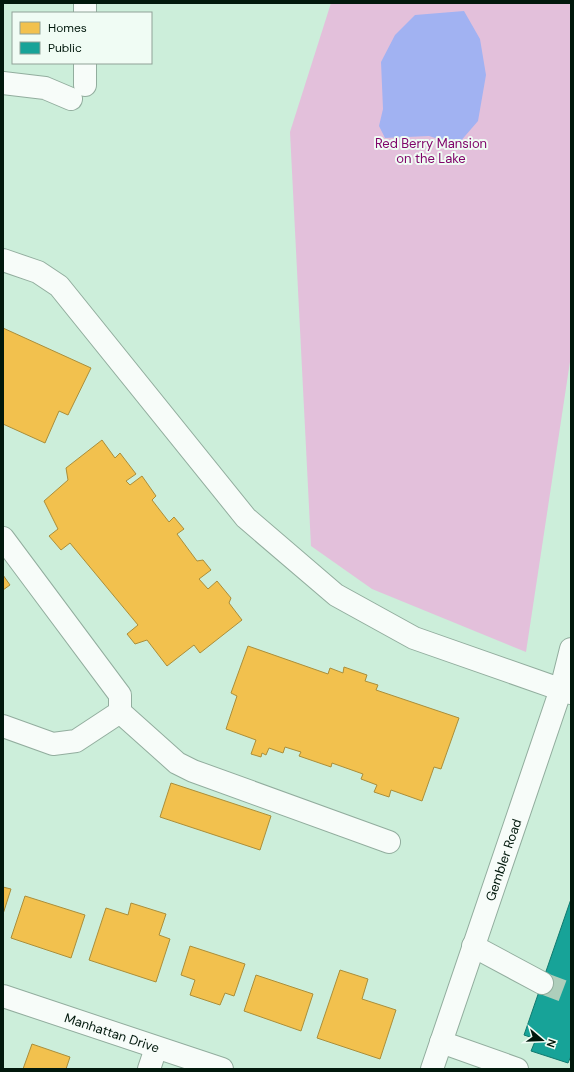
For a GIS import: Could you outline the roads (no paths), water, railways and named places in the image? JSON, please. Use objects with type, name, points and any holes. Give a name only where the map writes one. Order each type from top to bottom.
[{"type":"main road","points":[[3,83],[78,92],[85,64]]},
{"type":"main road","points":[[3,260],[38,272],[59,286],[246,518],[336,595],[414,638],[566,691]]},
{"type":"main road","points":[[3,538],[120,695],[120,712],[177,763],[193,771],[389,842]]},
{"type":"main road","name":"Gembler Road","points":[[432,1069],[474,946],[566,691],[571,649]]},
{"type":"main road","points":[[3,726],[53,744],[76,741],[120,712]]},
{"type":"main road","points":[[474,946],[542,983]]},
{"type":"main road","name":"Manhattan Drive","points":[[3,996],[222,1069]]},
{"type":"main road","points":[[441,1042],[517,1069]]},
{"type":"main road","points":[[149,1069],[156,1048]]},
{"type":"water","points":[[464,11],[480,39],[486,75],[478,121],[459,143],[444,141],[429,136],[385,138],[379,126],[383,109],[381,62],[395,35],[415,15]]},
{"type":"tunnel","points":[[542,983],[571,994]]},
{"type":"park label","name":"Red Berry Mansion on the Lake","points":[[431,150]]}]
